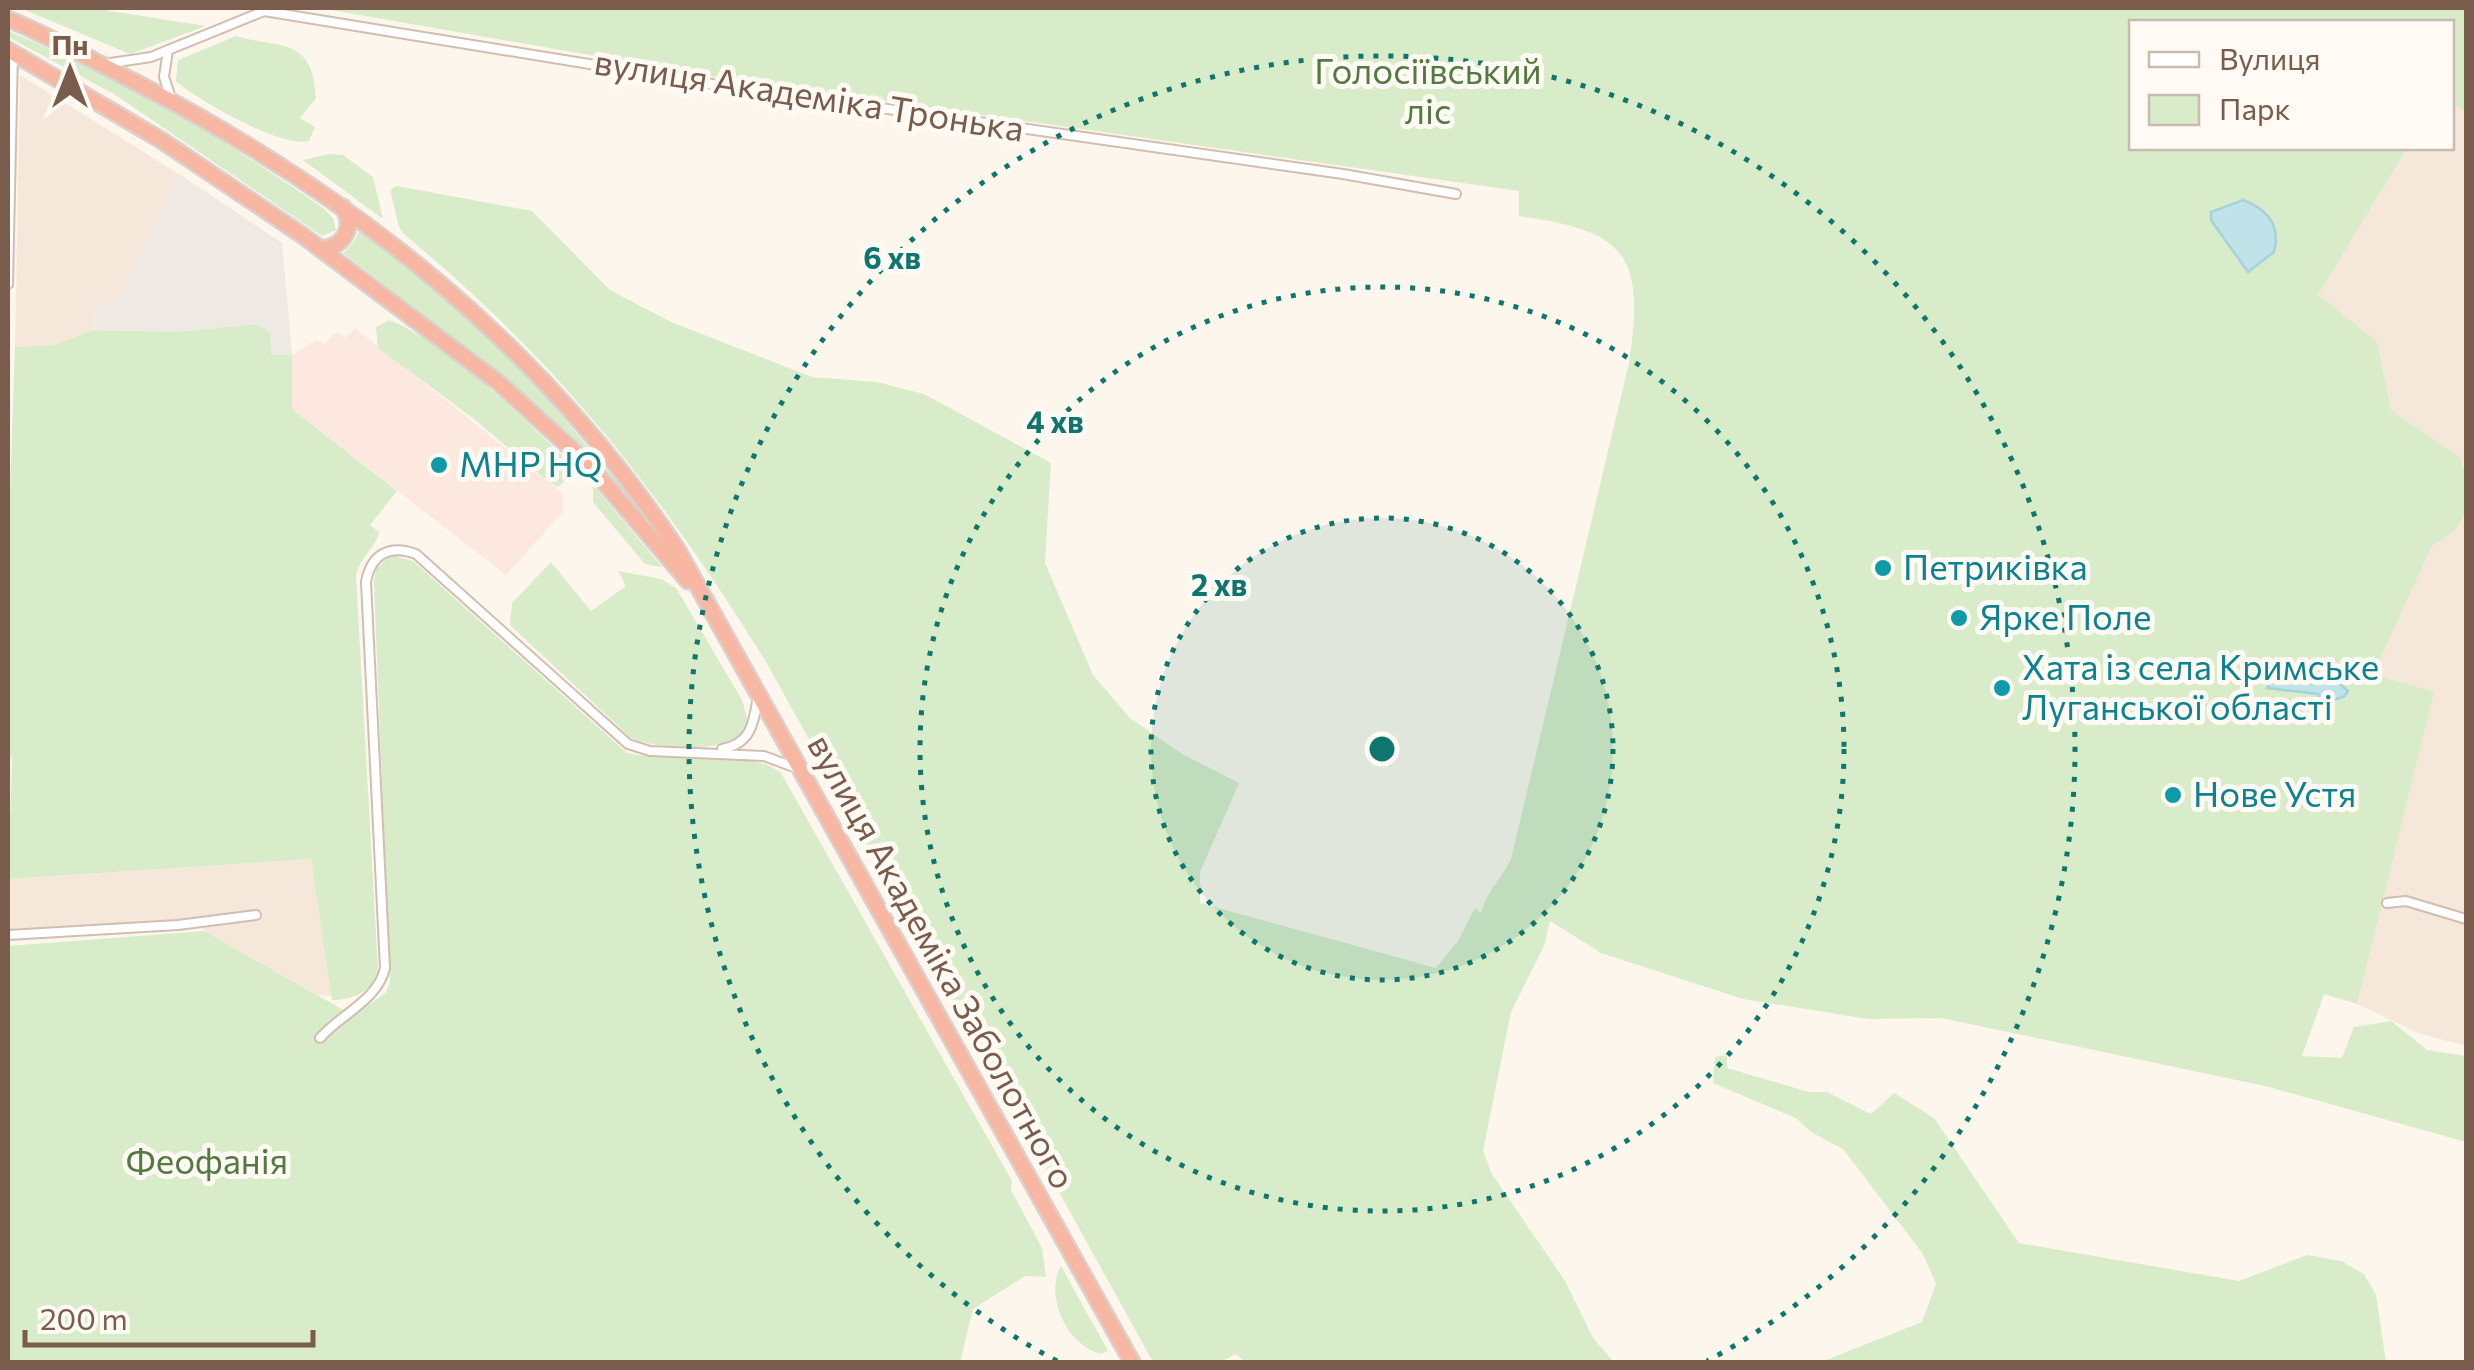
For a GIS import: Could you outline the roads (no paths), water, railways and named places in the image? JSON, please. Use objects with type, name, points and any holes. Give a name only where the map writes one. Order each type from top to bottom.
[{"type":"highway","name":"вулиця Академіка Заболотного","points":[[8,19],[175,103],[342,206],[394,242],[468,304],[560,400],[654,515],[759,694],[1132,1362]]},
{"type":"highway","name":"вулиця Академіка Заболотного","points":[[10,51],[161,140],[322,249],[545,424],[616,493],[698,591]]},
{"type":"highway","points":[[322,249],[340,243],[346,235],[349,225],[342,206]]},
{"type":"street","name":"вулиця Академіка Тронька","points":[[100,64],[137,60],[168,50],[264,11],[712,84],[1342,174],[1456,194]]},
{"type":"street","points":[[168,50],[164,77],[175,103]]},
{"type":"street","points":[[8,284],[10,51]]},
{"type":"street","points":[[320,1038],[338,1017],[374,992],[385,968],[366,582],[377,557],[401,548],[416,554],[628,744],[650,751],[764,756],[800,769]]},
{"type":"street","points":[[713,751],[744,742],[759,694]]},
{"type":"street","points":[[2387,904],[2406,901],[2466,920]]},
{"type":"street","points":[[8,936],[178,925],[256,915]]},
{"type":"water","points":[[2243,200],[2270,219],[2276,242],[2274,252],[2248,272],[2211,220],[2211,212]]},
{"type":"water","points":[[2272,678],[2333,678],[2348,691],[2344,697],[2321,703],[2318,694],[2267,688]]},
{"type":"place","name":"MHP HQ","points":[[439,465]]},
{"type":"place","name":"Петриківка","points":[[1883,568]]},
{"type":"place","name":"Ярке Поле","points":[[1959,618]]},
{"type":"place","name":"Хата iз села Кримське Луганської області","points":[[2002,688]]},
{"type":"place","name":"Нове Устя","points":[[2173,795]]},
{"type":"park label","name":"Голосіївський ліс","points":[[1428,92]]},
{"type":"park label","name":"Феофанія","points":[[207,1162]]}]
